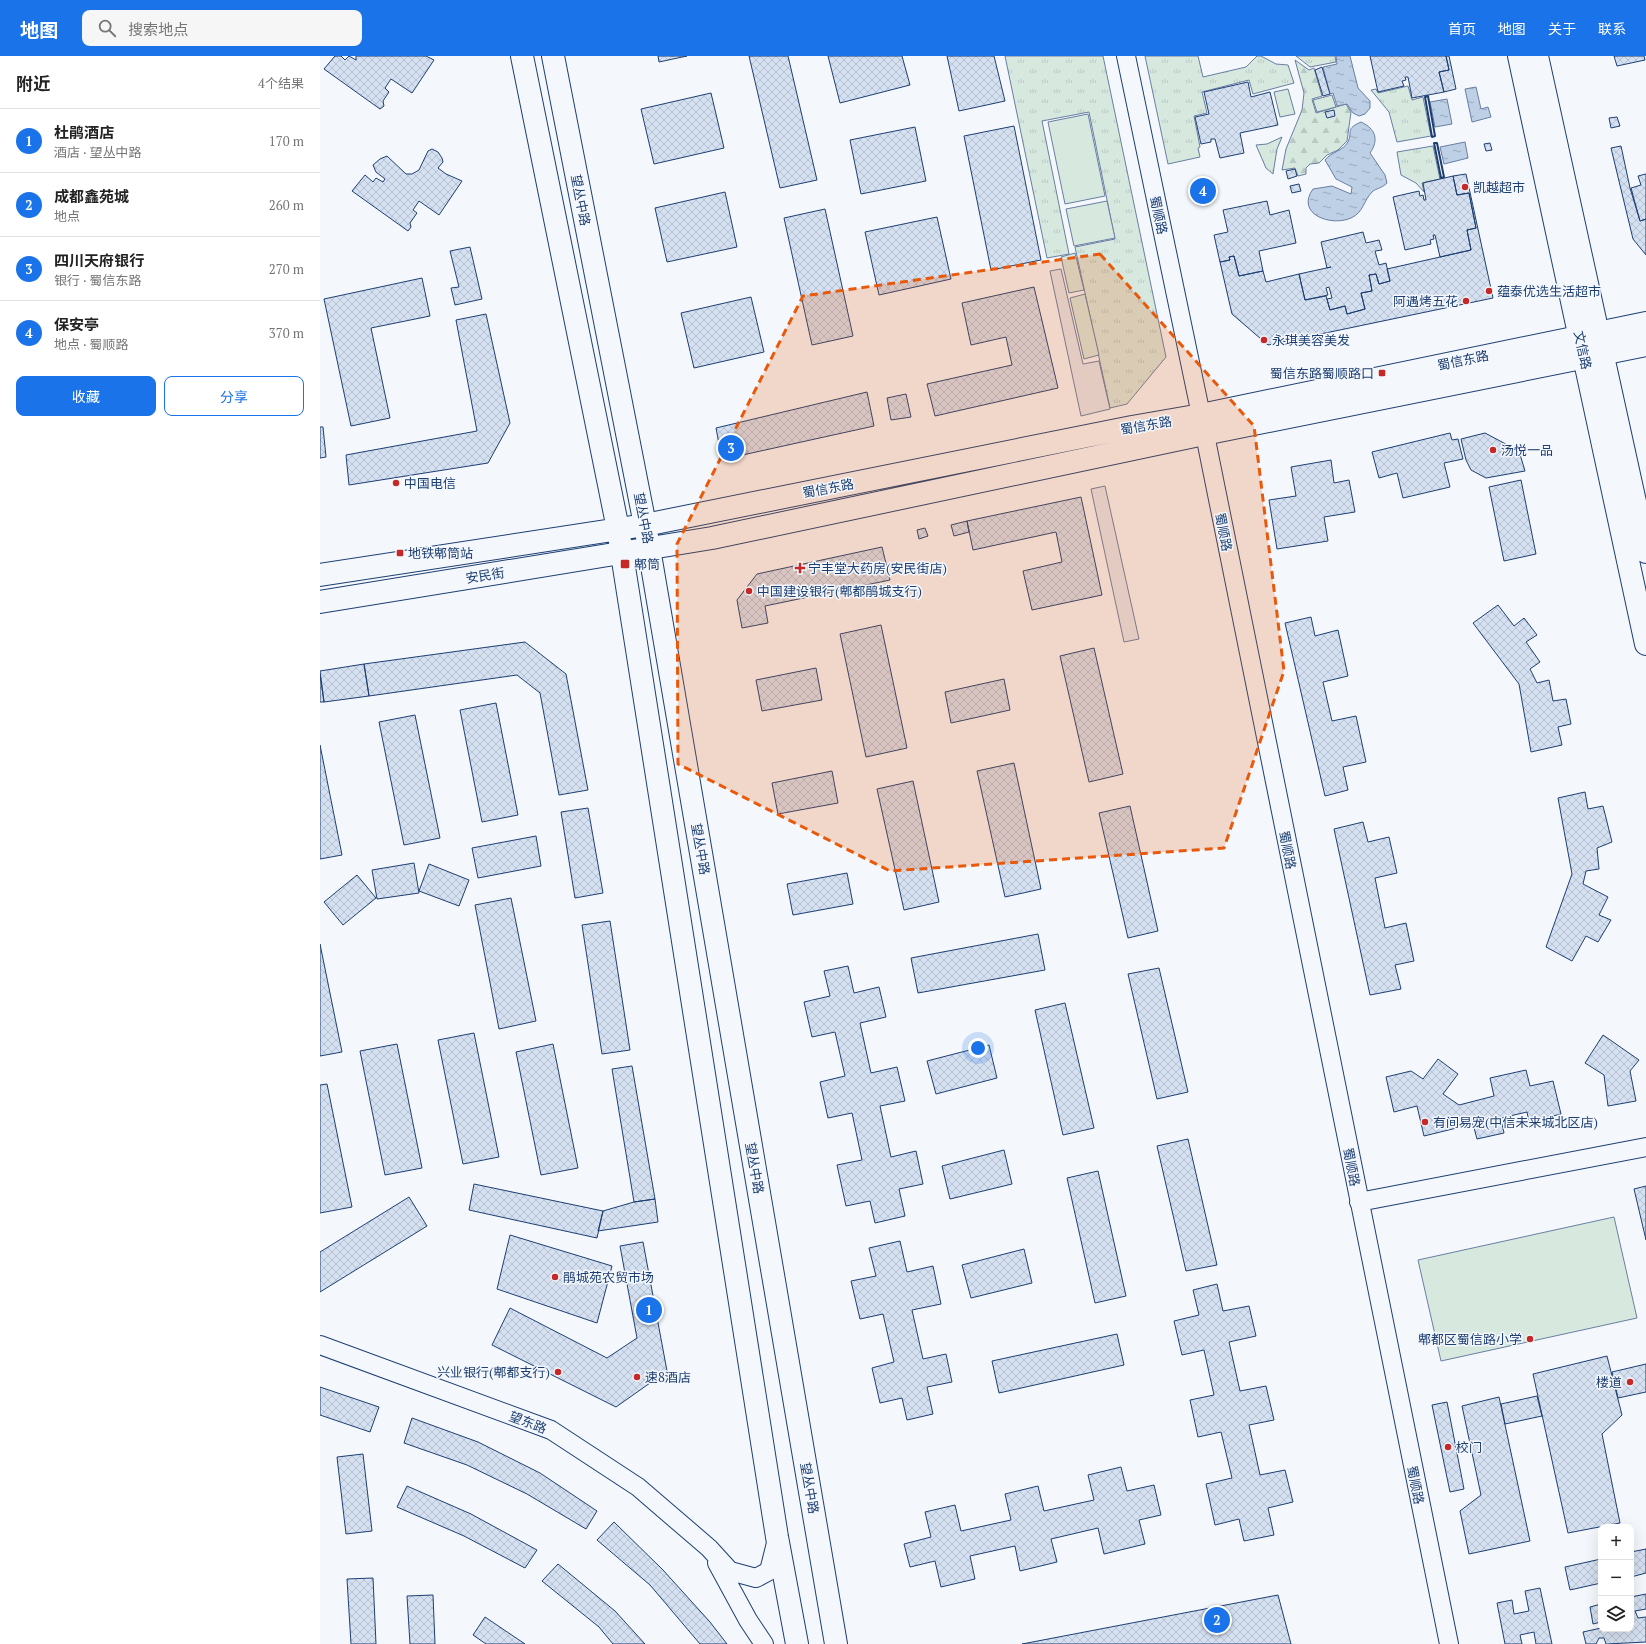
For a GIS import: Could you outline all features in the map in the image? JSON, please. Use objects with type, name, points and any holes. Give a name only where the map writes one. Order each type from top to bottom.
[{"type":"main road","points":[[522,56],[618,529],[777,1536],[797,1644]]},
{"type":"main road","name":"望丛中路","points":[[553,56],[646,525],[836,1644]]},
{"type":"main road","name":"文信路","points":[[1519,56],[1589,334]]},
{"type":"main road","points":[[1537,56],[1593,355],[1646,552]]},
{"type":"main road","name":"蜀信东路","points":[[650,549],[712,538],[1589,334],[1646,323]]},
{"type":"main road","name":"蜀信东路","points":[[646,525],[1124,429],[1202,425],[1646,345]]},
{"type":"main road","name":"文信路","points":[[1593,355],[1646,644]]},
{"type":"main road","name":"安民街","points":[[320,575],[646,525]]},
{"type":"main road","name":"安民街","points":[[320,602],[650,549]]},
{"type":"street","name":"蜀顺路","points":[[1126,56],[1449,1644]]},
{"type":"street","points":[[1359,1202],[1646,1147]]},
{"type":"street","name":"望东路","points":[[320,1345],[551,1430],[638,1487],[709,1548],[730,1571],[756,1578],[769,1570],[777,1536]]},
{"type":"street","name":"望东路","points":[[709,1548],[748,1620],[764,1644]]},
{"type":"highlighted area","points":[[1100,254],[1254,426],[1284,671],[1224,848],[890,871],[678,764],[677,544],[803,296]]},
{"type":"green space","points":[[1005,56],[1103,56],[1166,357],[1127,404],[1110,408],[1075,247],[1115,239],[1089,112],[1042,121],[1069,254],[1047,258]]},
{"type":"green space","points":[[1145,56],[1198,56],[1203,77],[1246,67],[1257,56],[1261,56],[1276,64],[1288,65],[1294,83],[1253,94],[1249,80],[1202,92],[1207,113],[1194,116],[1200,147],[1198,148],[1200,157],[1168,164]]},
{"type":"green space","points":[[1296,56],[1335,56],[1336,62],[1310,67]]},
{"type":"green space","points":[[1295,60],[1309,70],[1314,68],[1322,96],[1312,99],[1316,113],[1346,104],[1351,112],[1347,141],[1338,150],[1327,155],[1319,163],[1310,164],[1306,168],[1306,174],[1298,176],[1295,168],[1282,170],[1286,149],[1302,110],[1304,93]]},
{"type":"green space","points":[[1408,86],[1412,100],[1423,97],[1431,136],[1397,142],[1389,112],[1371,90],[1376,89],[1378,93]]},
{"type":"green space","points":[[1288,89],[1295,114],[1280,117],[1274,92]]},
{"type":"green space","points":[[1332,95],[1336,107],[1317,112],[1313,100]]},
{"type":"green space","points":[[1088,114],[1105,196],[1065,204],[1048,122]]},
{"type":"green space","points":[[1282,137],[1277,149],[1273,174],[1266,168],[1256,145],[1267,144]]},
{"type":"green space","points":[[1433,146],[1440,179],[1422,183],[1424,192],[1416,183],[1401,175],[1397,152]]},
{"type":"green space","points":[[1107,201],[1115,238],[1074,246],[1066,209]]},
{"type":"green space","points":[[1075,253],[1084,290],[1069,293],[1061,257]]},
{"type":"green space","points":[[1085,294],[1099,355],[1084,359],[1070,298]]},
{"type":"green space","points":[[1614,1217],[1637,1318],[1441,1361],[1418,1260]]},
{"type":"shaded area","points":[[1061,269],[1083,364],[1099,361],[1110,409],[1081,416],[1050,271]]},
{"type":"shaded area","points":[[1105,486],[1139,639],[1124,642],[1091,489]]},
{"type":"water","points":[[1336,56],[1350,56],[1358,88],[1370,101],[1370,108],[1365,114],[1359,116],[1353,113],[1347,104],[1337,106],[1333,93],[1330,94],[1323,67],[1337,64]]},
{"type":"water","points":[[1476,87],[1481,109],[1488,107],[1491,117],[1472,122],[1465,89]]},
{"type":"water","points":[[1447,99],[1452,124],[1435,127],[1430,102]]},
{"type":"water","points":[[1361,122],[1373,131],[1375,139],[1370,153],[1385,175],[1387,183],[1369,195],[1361,210],[1355,216],[1334,221],[1325,219],[1312,212],[1309,205],[1309,198],[1313,189],[1332,186],[1351,194],[1352,187],[1336,179],[1325,160],[1346,145],[1350,130],[1356,124]]},
{"type":"water","points":[[1465,142],[1468,158],[1444,164],[1440,147]]},
{"type":"building","points":[[335,56],[341,56],[345,60],[349,56],[356,60],[356,56],[426,56],[434,60],[412,93],[391,79],[385,88],[389,92],[383,101],[384,106],[380,109],[324,69]]},
{"type":"building","points":[[658,56],[687,56],[659,62]]},
{"type":"building","points":[[749,56],[788,56],[817,180],[780,188]]},
{"type":"building","points":[[828,56],[902,56],[910,85],[840,103]]},
{"type":"building","points":[[947,56],[994,56],[1005,101],[959,111]]},
{"type":"building","points":[[1370,56],[1446,56],[1449,70],[1439,72],[1444,92],[1412,98],[1408,77],[1405,77],[1406,80],[1402,81],[1404,86],[1378,92]]},
{"type":"building","points":[[1446,56],[1449,56],[1456,89],[1444,92],[1439,72],[1449,70]]},
{"type":"building","points":[[1614,56],[1644,56],[1645,60],[1617,66]]},
{"type":"building","points":[[1322,67],[1330,94],[1323,96],[1315,70]]},
{"type":"building","points":[[1248,82],[1251,97],[1270,92],[1278,125],[1240,133],[1244,153],[1220,158],[1215,139],[1211,139],[1211,142],[1201,144],[1195,117],[1209,114],[1204,92]]},
{"type":"building","points":[[711,93],[724,148],[654,164],[641,109]]},
{"type":"building","points":[[1334,110],[1335,116],[1327,118],[1325,112]]},
{"type":"building","points":[[1617,117],[1620,126],[1611,128],[1609,118]]},
{"type":"building","points":[[1014,126],[1041,260],[991,270],[964,136]]},
{"type":"building","points":[[915,127],[926,181],[861,194],[850,140]]},
{"type":"building","points":[[1490,143],[1492,150],[1486,151],[1484,144]]},
{"type":"building","points":[[1621,146],[1630,188],[1640,221],[1646,219],[1646,255],[1633,239],[1611,148]]},
{"type":"building","points":[[432,149],[438,152],[442,158],[443,162],[438,168],[446,174],[462,181],[439,215],[419,201],[413,210],[417,213],[410,223],[411,227],[408,231],[352,191],[365,175],[373,182],[376,178],[383,182],[385,179],[376,172],[373,165],[380,159],[387,156],[406,174],[412,174],[419,170],[428,151]]},
{"type":"building","points":[[1295,169],[1297,176],[1288,179],[1286,171]]},
{"type":"building","points":[[1466,174],[1493,298],[1268,345],[1232,314],[1220,262],[1230,260],[1229,257],[1234,256],[1239,276],[1263,271],[1266,282],[1299,274],[1305,300],[1326,296],[1330,310],[1345,306],[1347,314],[1365,309],[1361,293],[1372,291],[1369,275],[1376,274],[1379,284],[1390,281],[1387,269],[1471,250],[1467,230],[1476,228],[1469,193],[1457,195],[1453,176]]},
{"type":"building","points":[[1646,174],[1646,219],[1640,221],[1631,188],[1641,185],[1638,176]]},
{"type":"building","points":[[1453,176],[1457,195],[1469,193],[1476,228],[1467,230],[1471,250],[1440,257],[1435,235],[1433,235],[1434,239],[1430,240],[1431,244],[1405,250],[1393,197],[1419,191],[1420,196],[1423,195],[1424,200],[1426,200],[1423,183]]},
{"type":"building","points":[[1299,184],[1301,191],[1292,193],[1290,186]]},
{"type":"building","points":[[1206,185],[1209,195],[1199,197],[1197,187]]},
{"type":"building","points":[[725,192],[737,247],[667,262],[655,208]]},
{"type":"building","points":[[1267,201],[1270,215],[1289,210],[1296,243],[1259,251],[1263,271],[1239,276],[1234,256],[1229,257],[1230,260],[1220,262],[1214,235],[1228,232],[1223,210]]},
{"type":"building","points":[[825,209],[853,336],[812,345],[784,218]]},
{"type":"building","points":[[937,217],[951,279],[879,295],[865,232]]},
{"type":"building","points":[[1363,232],[1366,243],[1379,240],[1382,250],[1375,251],[1379,265],[1386,263],[1390,281],[1379,284],[1376,274],[1369,275],[1372,291],[1361,293],[1365,309],[1347,314],[1345,306],[1330,310],[1327,299],[1332,298],[1329,287],[1326,288],[1328,295],[1305,300],[1299,274],[1327,268],[1321,242]]},
{"type":"building","points":[[470,247],[482,299],[455,305],[451,288],[459,287],[450,251]]},
{"type":"building","points":[[422,278],[430,316],[371,328],[390,418],[351,426],[324,299]]},
{"type":"building","points":[[1034,287],[1058,388],[935,416],[927,384],[1012,365],[1006,337],[971,345],[962,303]]},
{"type":"building","points":[[751,297],[764,352],[694,368],[681,313]]},
{"type":"building","points":[[486,314],[510,423],[488,463],[349,485],[346,455],[477,431],[456,320]]},
{"type":"building","points":[[867,392],[874,426],[738,456],[719,444],[716,428]]},
{"type":"building","points":[[906,394],[911,417],[891,420],[887,398]]},
{"type":"building","points":[[320,427],[323,427],[326,457],[320,458]]},
{"type":"building","points":[[1450,433],[1452,440],[1458,439],[1463,459],[1444,463],[1450,487],[1403,498],[1397,473],[1379,478],[1372,452]]},
{"type":"building","points":[[1485,433],[1519,451],[1525,471],[1486,478],[1471,470],[1466,460],[1461,439]]},
{"type":"building","points":[[1331,460],[1334,483],[1349,480],[1355,512],[1324,517],[1328,541],[1277,549],[1269,500],[1296,496],[1291,467]]},
{"type":"building","points":[[1521,480],[1536,554],[1504,561],[1489,487]]},
{"type":"building","points":[[1081,497],[1102,595],[1032,610],[1023,571],[1062,562],[1056,532],[973,550],[967,521]]},
{"type":"building","points":[[967,521],[969,532],[954,536],[951,525]]},
{"type":"building","points":[[925,528],[928,536],[919,539],[917,530]]},
{"type":"building","points":[[882,547],[890,580],[765,606],[768,623],[742,628],[737,600],[757,574]]},
{"type":"building","points":[[1498,605],[1514,626],[1524,618],[1537,635],[1526,642],[1540,662],[1530,669],[1537,683],[1549,680],[1553,701],[1566,699],[1571,724],[1558,727],[1562,745],[1531,752],[1519,684],[1473,623]]},
{"type":"building","points":[[1311,617],[1315,636],[1338,630],[1348,676],[1323,682],[1332,721],[1356,716],[1366,762],[1343,767],[1348,790],[1325,796],[1285,623]]},
{"type":"building","points":[[881,625],[907,748],[866,757],[840,634]]},
{"type":"building","points":[[525,642],[566,674],[588,790],[559,795],[540,693],[517,675],[369,696],[364,664]]},
{"type":"building","points":[[1094,648],[1123,774],[1089,782],[1060,656]]},
{"type":"building","points":[[364,664],[369,696],[324,702],[320,671]]},
{"type":"building","points":[[816,668],[822,700],[762,711],[756,680]]},
{"type":"building","points":[[320,675],[324,702],[320,702]]},
{"type":"building","points":[[1004,679],[1010,710],[951,723],[945,692]]},
{"type":"building","points":[[496,703],[518,815],[482,822],[460,710]]},
{"type":"building","points":[[415,715],[440,838],[404,845],[379,722]]},
{"type":"building","points":[[320,745],[342,855],[320,859]]},
{"type":"building","points":[[1014,763],[1041,889],[1005,897],[977,771]]},
{"type":"building","points":[[832,771],[838,803],[778,814],[772,783]]},
{"type":"building","points":[[913,781],[939,902],[904,910],[877,789]]},
{"type":"building","points":[[1585,792],[1588,809],[1603,806],[1612,842],[1597,848],[1599,869],[1586,871],[1583,884],[1608,897],[1599,915],[1611,920],[1598,942],[1586,936],[1572,961],[1546,947],[1572,874],[1558,798]]},
{"type":"building","points":[[1130,806],[1158,931],[1128,938],[1099,813]]},
{"type":"building","points":[[588,808],[603,893],[575,898],[561,812]]},
{"type":"building","points":[[1363,822],[1368,842],[1389,837],[1397,873],[1375,878],[1385,928],[1406,923],[1414,961],[1395,965],[1401,989],[1370,995],[1334,829]]},
{"type":"building","points":[[536,836],[541,866],[478,878],[472,848]]},
{"type":"building","points":[[414,863],[419,893],[377,899],[372,870]]},
{"type":"building","points":[[429,864],[469,880],[459,906],[419,891]]},
{"type":"building","points":[[847,873],[853,904],[793,915],[787,884]]},
{"type":"building","points":[[357,875],[376,898],[343,925],[324,902]]},
{"type":"building","points":[[511,898],[536,1021],[499,1029],[475,905]]},
{"type":"building","points":[[610,921],[630,1050],[602,1054],[582,925]]},
{"type":"building","points":[[1038,934],[1045,970],[918,993],[911,958]]},
{"type":"building","points":[[320,944],[342,1052],[320,1056]]},
{"type":"building","points":[[848,966],[854,993],[879,987],[886,1017],[860,1023],[871,1073],[897,1067],[905,1101],[880,1106],[891,1157],[916,1151],[923,1184],[899,1189],[905,1216],[875,1223],[870,1201],[846,1206],[837,1165],[862,1160],[852,1113],[828,1118],[820,1082],[845,1076],[835,1032],[812,1037],[804,1002],[830,996],[824,971]]},
{"type":"building","points":[[1159,968],[1188,1092],[1157,1099],[1128,974]]},
{"type":"building","points":[[1065,1003],[1094,1128],[1063,1135],[1035,1010]]},
{"type":"building","points":[[474,1033],[499,1157],[463,1164],[438,1040]]},
{"type":"building","points":[[1603,1035],[1639,1060],[1630,1071],[1636,1101],[1608,1106],[1604,1075],[1585,1063]]},
{"type":"building","points":[[397,1044],[422,1168],[385,1175],[360,1051]]},
{"type":"building","points":[[553,1044],[578,1168],[541,1175],[516,1052]]},
{"type":"building","points":[[989,1045],[997,1078],[936,1094],[927,1061]]},
{"type":"building","points":[[1438,1059],[1458,1074],[1443,1094],[1459,1105],[1494,1096],[1490,1078],[1526,1070],[1530,1086],[1553,1081],[1561,1114],[1529,1122],[1527,1112],[1501,1118],[1504,1133],[1477,1139],[1473,1124],[1424,1136],[1417,1106],[1394,1112],[1386,1077],[1411,1071],[1423,1079]]},
{"type":"building","points":[[632,1066],[655,1199],[634,1202],[612,1069]]},
{"type":"building","points":[[327,1084],[352,1207],[320,1213],[320,1085]]},
{"type":"building","points":[[1188,1139],[1217,1265],[1186,1271],[1157,1146]]},
{"type":"building","points":[[1004,1150],[1012,1184],[950,1199],[942,1166]]},
{"type":"building","points":[[1098,1171],[1126,1296],[1095,1303],[1067,1178]]},
{"type":"building","points":[[474,1184],[603,1211],[597,1238],[469,1210]]},
{"type":"building","points":[[1646,1186],[1646,1240],[1634,1189]]},
{"type":"building","points":[[409,1197],[427,1226],[320,1292],[320,1252]]},
{"type":"building","points":[[655,1199],[658,1222],[598,1231],[603,1211],[634,1202]]},
{"type":"building","name":"鹃城苑农贸市场","points":[[510,1235],[612,1266],[597,1323],[497,1289]]},
{"type":"building","points":[[900,1241],[907,1272],[933,1266],[941,1304],[912,1310],[923,1359],[946,1354],[952,1382],[927,1387],[933,1414],[907,1420],[902,1398],[880,1403],[872,1368],[894,1362],[883,1314],[860,1319],[851,1281],[876,1276],[869,1248]]},
{"type":"building","points":[[643,1242],[667,1371],[616,1407],[492,1345],[510,1308],[607,1358],[637,1338],[620,1246]]},
{"type":"building","points":[[1024,1249],[1032,1283],[971,1298],[962,1265]]},
{"type":"building","points":[[1217,1284],[1223,1311],[1249,1306],[1256,1336],[1229,1342],[1240,1391],[1266,1386],[1274,1420],[1249,1425],[1260,1475],[1285,1470],[1293,1502],[1268,1508],[1274,1535],[1244,1541],[1239,1519],[1215,1525],[1206,1484],[1232,1478],[1221,1432],[1198,1437],[1190,1400],[1214,1395],[1204,1350],[1182,1355],[1174,1321],[1199,1315],[1193,1290]]},
{"type":"building","points":[[1117,1334],[1124,1365],[999,1393],[992,1361]]},
{"type":"building","points":[[1607,1356],[1622,1415],[1602,1434],[1620,1523],[1598,1524],[1598,1527],[1568,1533],[1533,1374]]},
{"type":"building","name":"楼道","points":[[1646,1364],[1646,1392],[1618,1398],[1612,1372]]},
{"type":"building","points":[[320,1387],[379,1407],[370,1432],[320,1415]]},
{"type":"building","points":[[1537,1396],[1542,1416],[1505,1424],[1501,1404]]},
{"type":"building","points":[[1499,1397],[1530,1541],[1469,1554],[1460,1511],[1481,1495],[1462,1406]]},
{"type":"building","name":"校门","points":[[1447,1402],[1464,1489],[1450,1492],[1432,1405]]},
{"type":"building","points":[[412,1418],[478,1442],[540,1473],[597,1511],[586,1529],[527,1494],[467,1465],[404,1443]]},
{"type":"building","points":[[363,1454],[372,1531],[346,1534],[337,1457]]},
{"type":"building","points":[[1121,1467],[1127,1491],[1154,1485],[1161,1515],[1139,1520],[1145,1544],[1104,1554],[1098,1528],[1051,1539],[1057,1562],[1020,1571],[1015,1546],[970,1556],[975,1579],[941,1587],[935,1561],[910,1567],[904,1544],[931,1537],[925,1512],[955,1505],[961,1531],[1011,1520],[1005,1494],[1038,1486],[1044,1511],[1094,1500],[1088,1475]]},
{"type":"building","points":[[407,1486],[471,1514],[537,1550],[525,1568],[464,1536],[397,1507]]},
{"type":"building","points":[[614,1522],[663,1570],[710,1622],[727,1644],[700,1644],[650,1585],[597,1540]]},
{"type":"building","points":[[1646,1549],[1646,1573],[1634,1576],[1634,1560],[1634,1551]]},
{"type":"building","points":[[1598,1560],[1598,1584],[1570,1590],[1565,1567]]},
{"type":"building","points":[[558,1564],[615,1611],[645,1644],[613,1644],[599,1627],[542,1581]]},
{"type":"building","points":[[373,1578],[376,1644],[351,1644],[347,1579]]},
{"type":"building","points":[[1540,1588],[1552,1644],[1536,1644],[1534,1632],[1520,1635],[1522,1644],[1505,1644],[1497,1603],[1512,1600],[1514,1614],[1529,1611],[1525,1591]]},
{"type":"building","points":[[1646,1594],[1646,1609],[1635,1611],[1638,1618],[1646,1617],[1646,1642],[1606,1644],[1604,1638],[1599,1638],[1596,1644],[1586,1644],[1583,1632],[1598,1629],[1598,1632],[1634,1632],[1634,1596]]},
{"type":"building","points":[[433,1595],[435,1644],[410,1644],[407,1596]]},
{"type":"building","points":[[1278,1595],[1291,1644],[1022,1644]]},
{"type":"building","points":[[1598,1605],[1598,1623],[1593,1624],[1590,1607]]},
{"type":"building","points":[[485,1617],[525,1644],[486,1644],[473,1635]]},
{"type":"wall","points":[[1428,96],[1435,136],[1432,137],[1425,97],[1428,96]]},
{"type":"wall","points":[[1434,143],[1437,143],[1444,177],[1441,178],[1434,143]]},
{"type":"place","name":"凯越超市","points":[[1465,187]]},
{"type":"place","name":"保安亭","points":[[1203,191]]},
{"type":"place","name":"蕴泰优选生活超市","points":[[1489,291]]},
{"type":"place","name":"阿遇烤五花","points":[[1466,301]]},
{"type":"place","name":"永琪美容美发","points":[[1264,340]]},
{"type":"place","name":"蜀信东路蜀顺路口","points":[[1382,373]]},
{"type":"place","name":"四川天府银行","points":[[731,448]]},
{"type":"place","name":"汤悦一品","points":[[1493,450]]},
{"type":"place","name":"中国电信","points":[[396,483]]},
{"type":"place","name":"地铁郫筒站","points":[[400,553]]},
{"type":"place","name":"郫筒","points":[[625,564]]},
{"type":"place","name":"宁丰堂大药房(安民街店)","points":[[800,568]]},
{"type":"place","name":"中国建设银行(郫都鹃城支行)","points":[[749,591]]},
{"type":"place","name":"有间易宠(中信未来城北区店)","points":[[1425,1122]]},
{"type":"place","name":"鹃城苑农贸市场","points":[[555,1277]]},
{"type":"place","name":"杜鹃酒店","points":[[649,1310]]},
{"type":"place","name":"郫都区蜀信路小学","points":[[1530,1339]]},
{"type":"place","name":"兴业银行(郫都支行)","points":[[558,1372]]},
{"type":"place","name":"速8酒店","points":[[637,1377]]},
{"type":"place","name":"楼道","points":[[1630,1382]]},
{"type":"place","name":"校门","points":[[1448,1447]]},
{"type":"place","name":"成都鑫苑城","points":[[1217,1620]]}]
